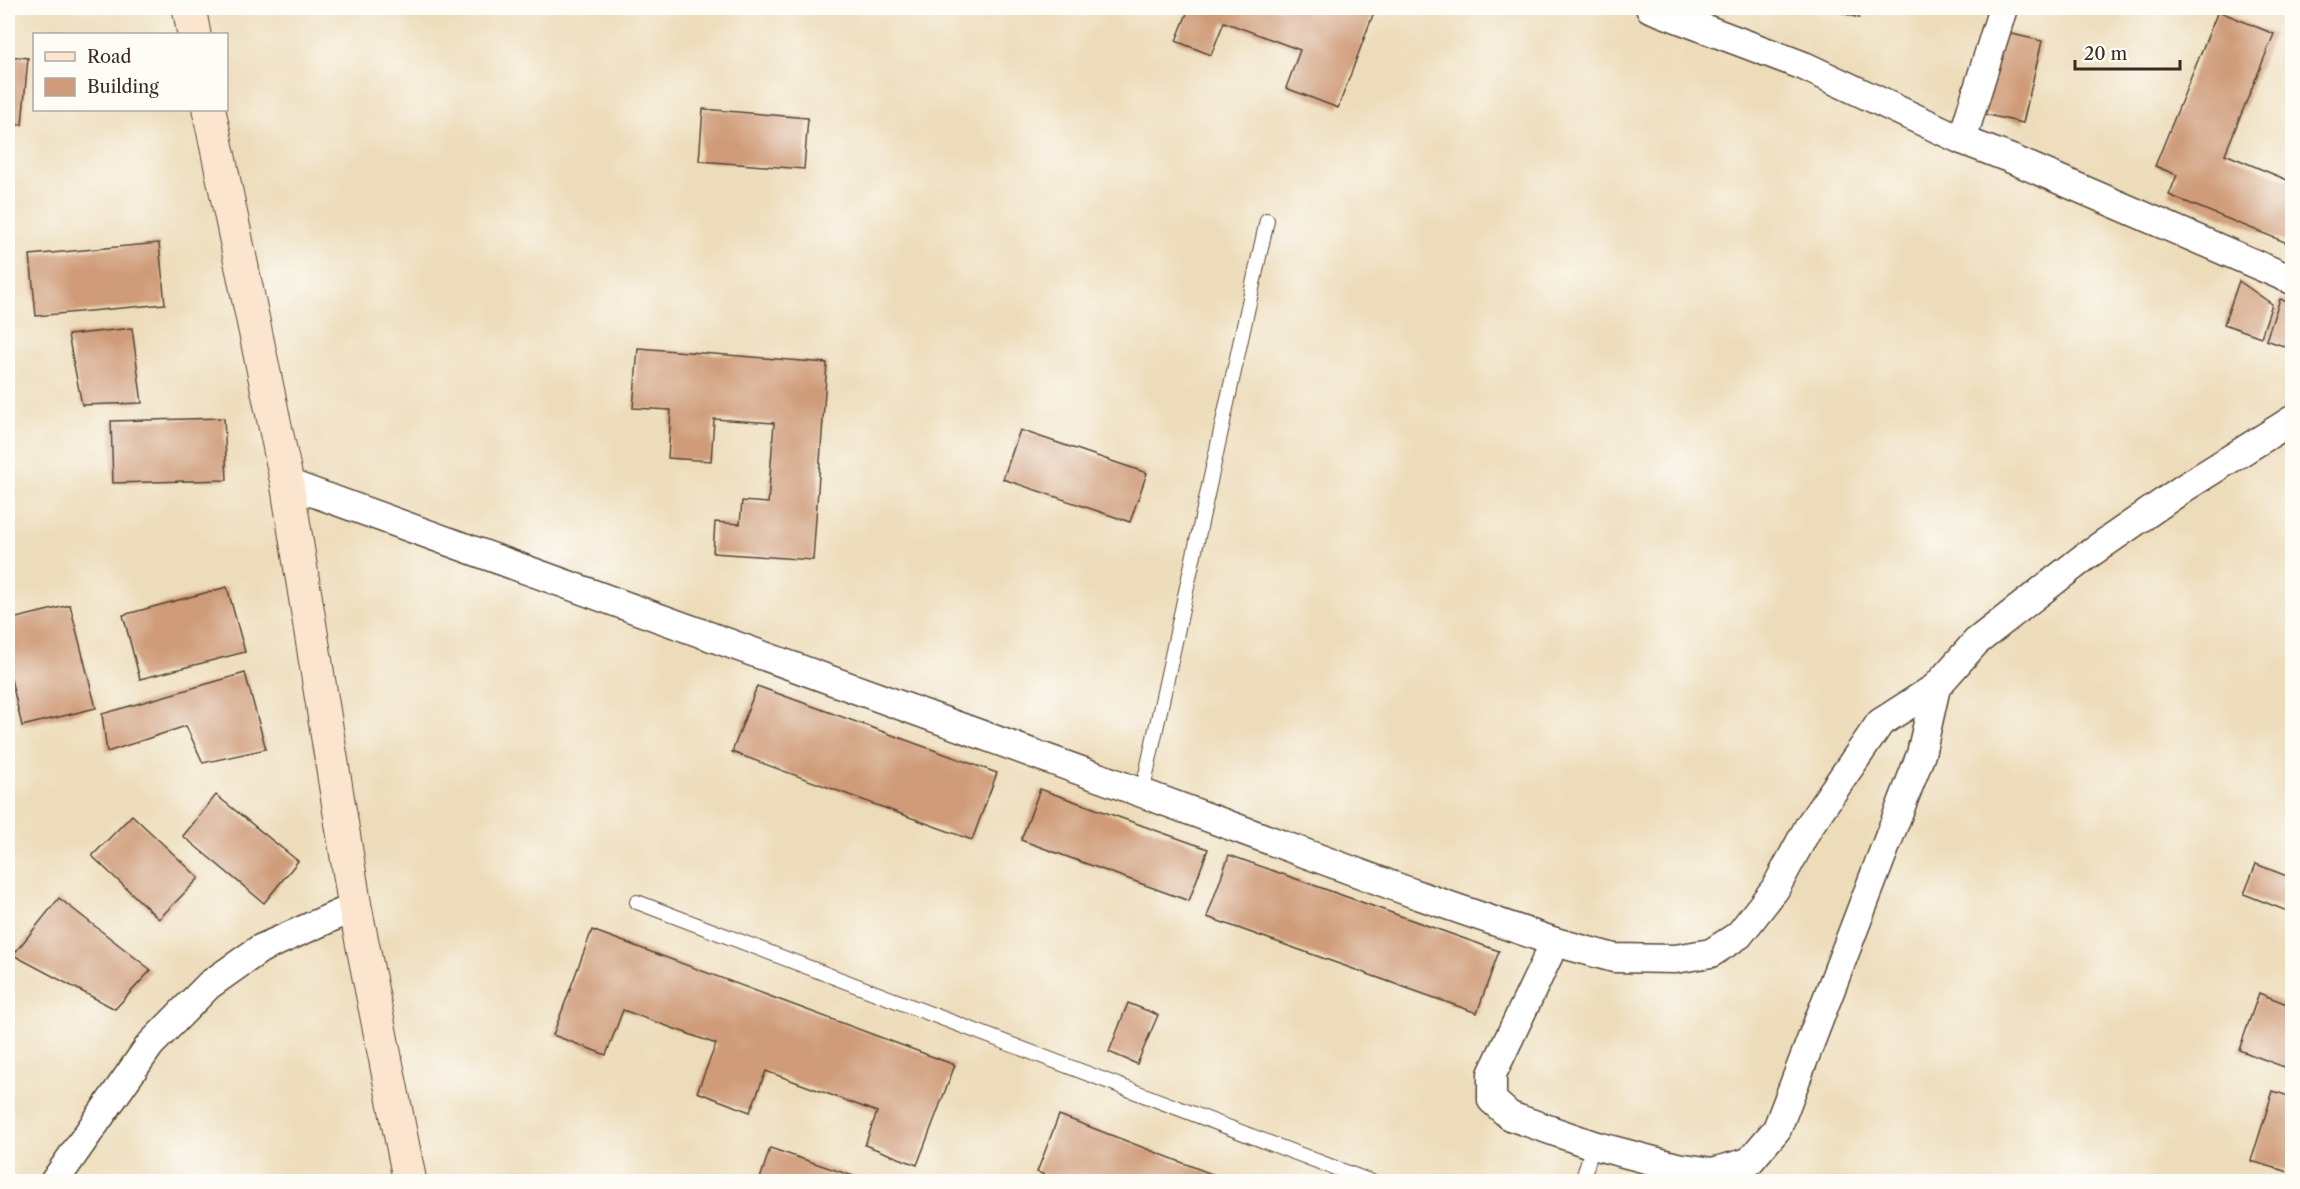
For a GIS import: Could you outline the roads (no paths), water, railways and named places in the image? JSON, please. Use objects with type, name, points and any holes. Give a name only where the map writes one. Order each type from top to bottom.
[{"type":"main road","points":[[189,8],[194,33]]},
{"type":"main road","points":[[209,111],[287,483],[355,907],[410,1182]]},
{"type":"street","points":[[1650,8],[1804,66],[1962,140],[2014,159],[2292,280]]},
{"type":"street","points":[[1962,140],[2003,8]]},
{"type":"street","points":[[287,483],[1418,895],[1555,942],[1614,958],[1675,958],[1711,952],[1739,935],[1775,889],[1809,826],[1880,723],[1936,687],[1976,642],[2086,556],[2184,488],[2292,420]]},
{"type":"street","points":[[1555,942],[1492,1074],[1492,1100],[1510,1116],[1593,1145],[1677,1167],[1713,1172],[1749,1162],[1777,1129],[1921,754],[1936,687]]},
{"type":"street","points":[[54,1182],[150,1045],[209,984],[260,949],[355,907]]},
{"type":"lane","points":[[1142,793],[1267,220]]},
{"type":"lane","points":[[637,902],[1372,1182]]},
{"type":"lane","points":[[1582,1182],[1593,1145]]}]
